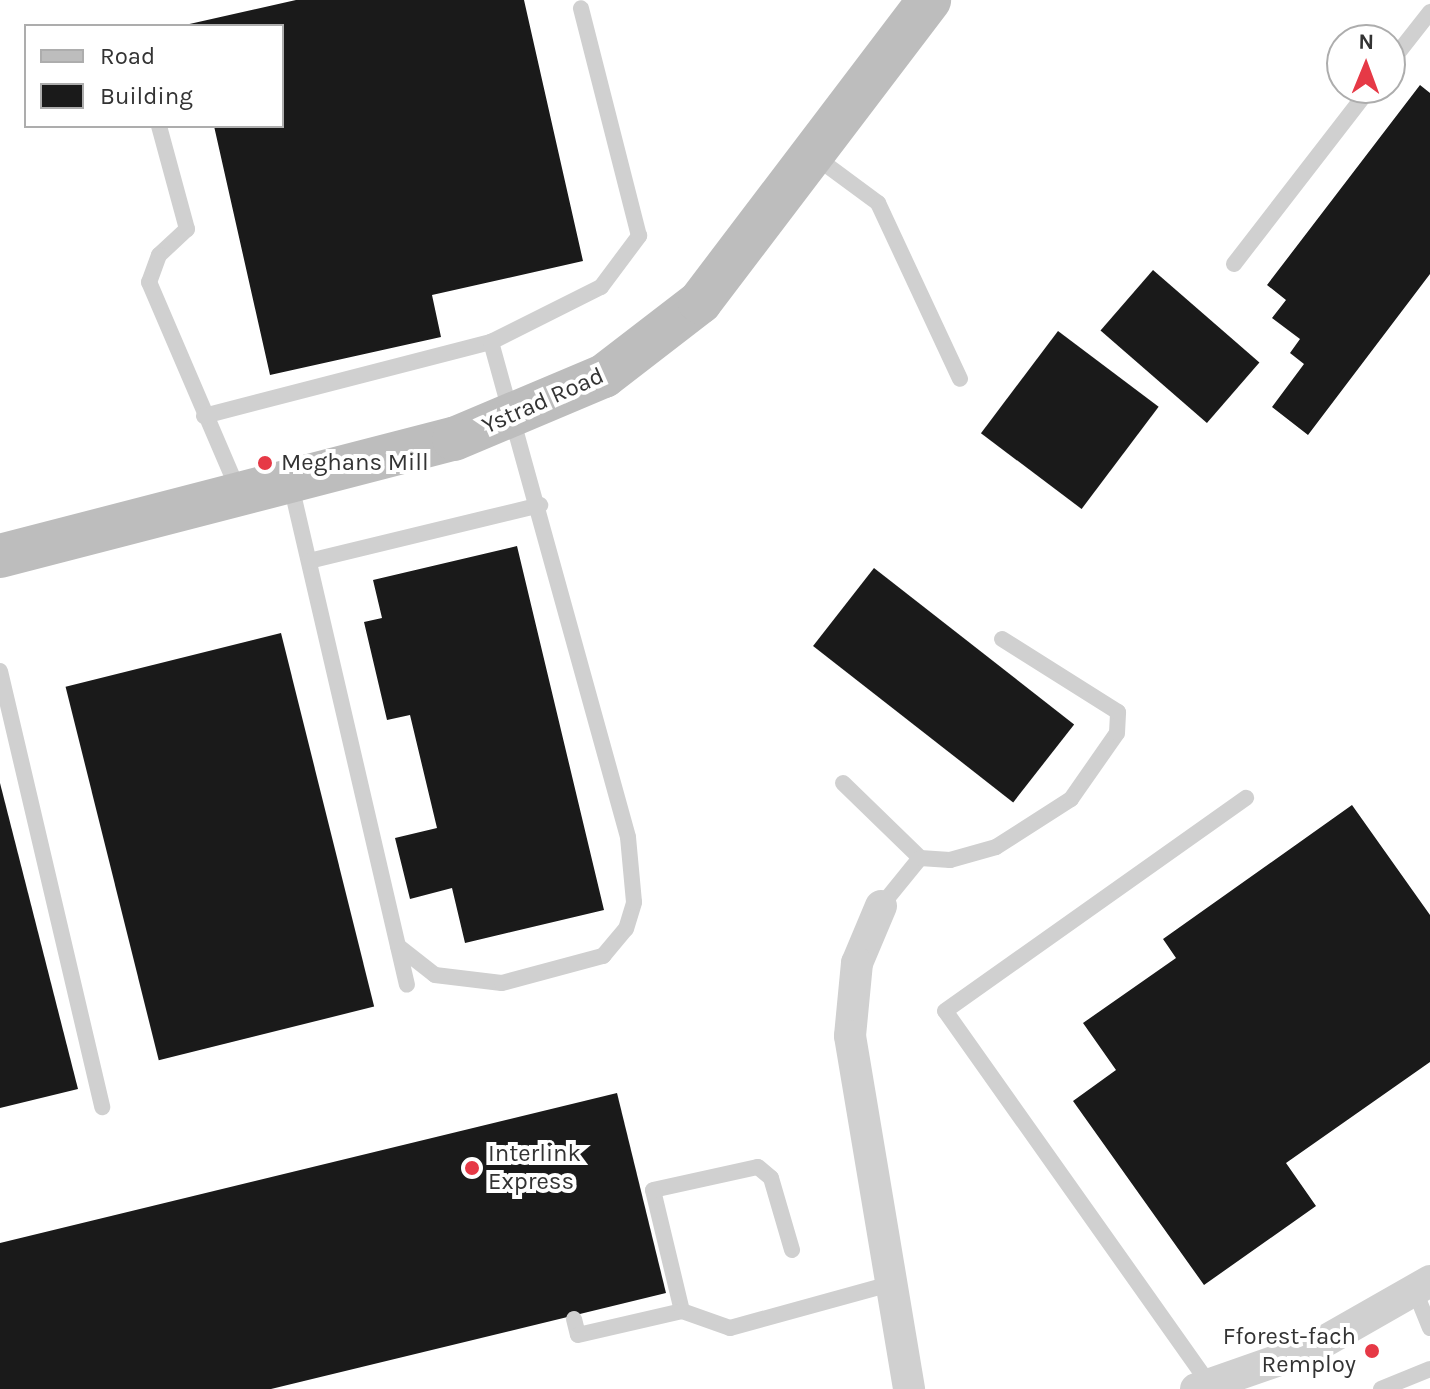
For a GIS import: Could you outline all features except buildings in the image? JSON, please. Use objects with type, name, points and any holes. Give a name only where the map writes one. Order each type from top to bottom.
[{"type":"street","name":"Ystrad Road","points":[[0,556],[454,439],[517,416],[604,376],[700,302],[929,0]]},
{"type":"street","points":[[881,906],[857,963],[850,1036],[909,1389]]},
{"type":"street","points":[[1203,1387],[1311,1349],[1423,1286]]},
{"type":"lane","points":[[204,416],[491,342],[601,287],[639,236],[581,8]]},
{"type":"lane","points":[[1406,43],[1430,12]]},
{"type":"lane","points":[[1234,264],[1358,104]]},
{"type":"lane","points":[[160,128],[187,229],[159,255],[149,282],[239,492]]},
{"type":"lane","points":[[811,154],[878,203],[960,379]]},
{"type":"lane","points":[[398,946],[435,975],[491,985],[603,956],[631,917],[633,858],[517,416],[491,342]]},
{"type":"lane","points":[[290,480],[407,985]]},
{"type":"lane","points":[[309,561],[540,505]]},
{"type":"lane","points":[[843,783],[920,858],[950,860],[1029,829],[1071,799],[1117,733],[1118,712],[1002,639]]},
{"type":"lane","points":[[0,673],[102,1107]]},
{"type":"lane","points":[[1203,1387],[945,1011],[1246,798]]},
{"type":"lane","points":[[881,906],[920,858]]},
{"type":"lane","points":[[682,1311],[653,1190],[758,1167],[771,1178],[792,1250]]},
{"type":"lane","points":[[574,1319],[578,1335],[682,1311],[730,1328],[890,1284]]},
{"type":"lane","points":[[1423,1286],[1430,1328]]},
{"type":"lane","points":[[1381,1389],[1430,1369]]},
{"type":"place","name":"Meghans Mill","points":[[265,463]]},
{"type":"place","name":"Interlink Express","points":[[472,1168]]},
{"type":"place","name":"Fforest-fach Remploy","points":[[1372,1351]]}]
